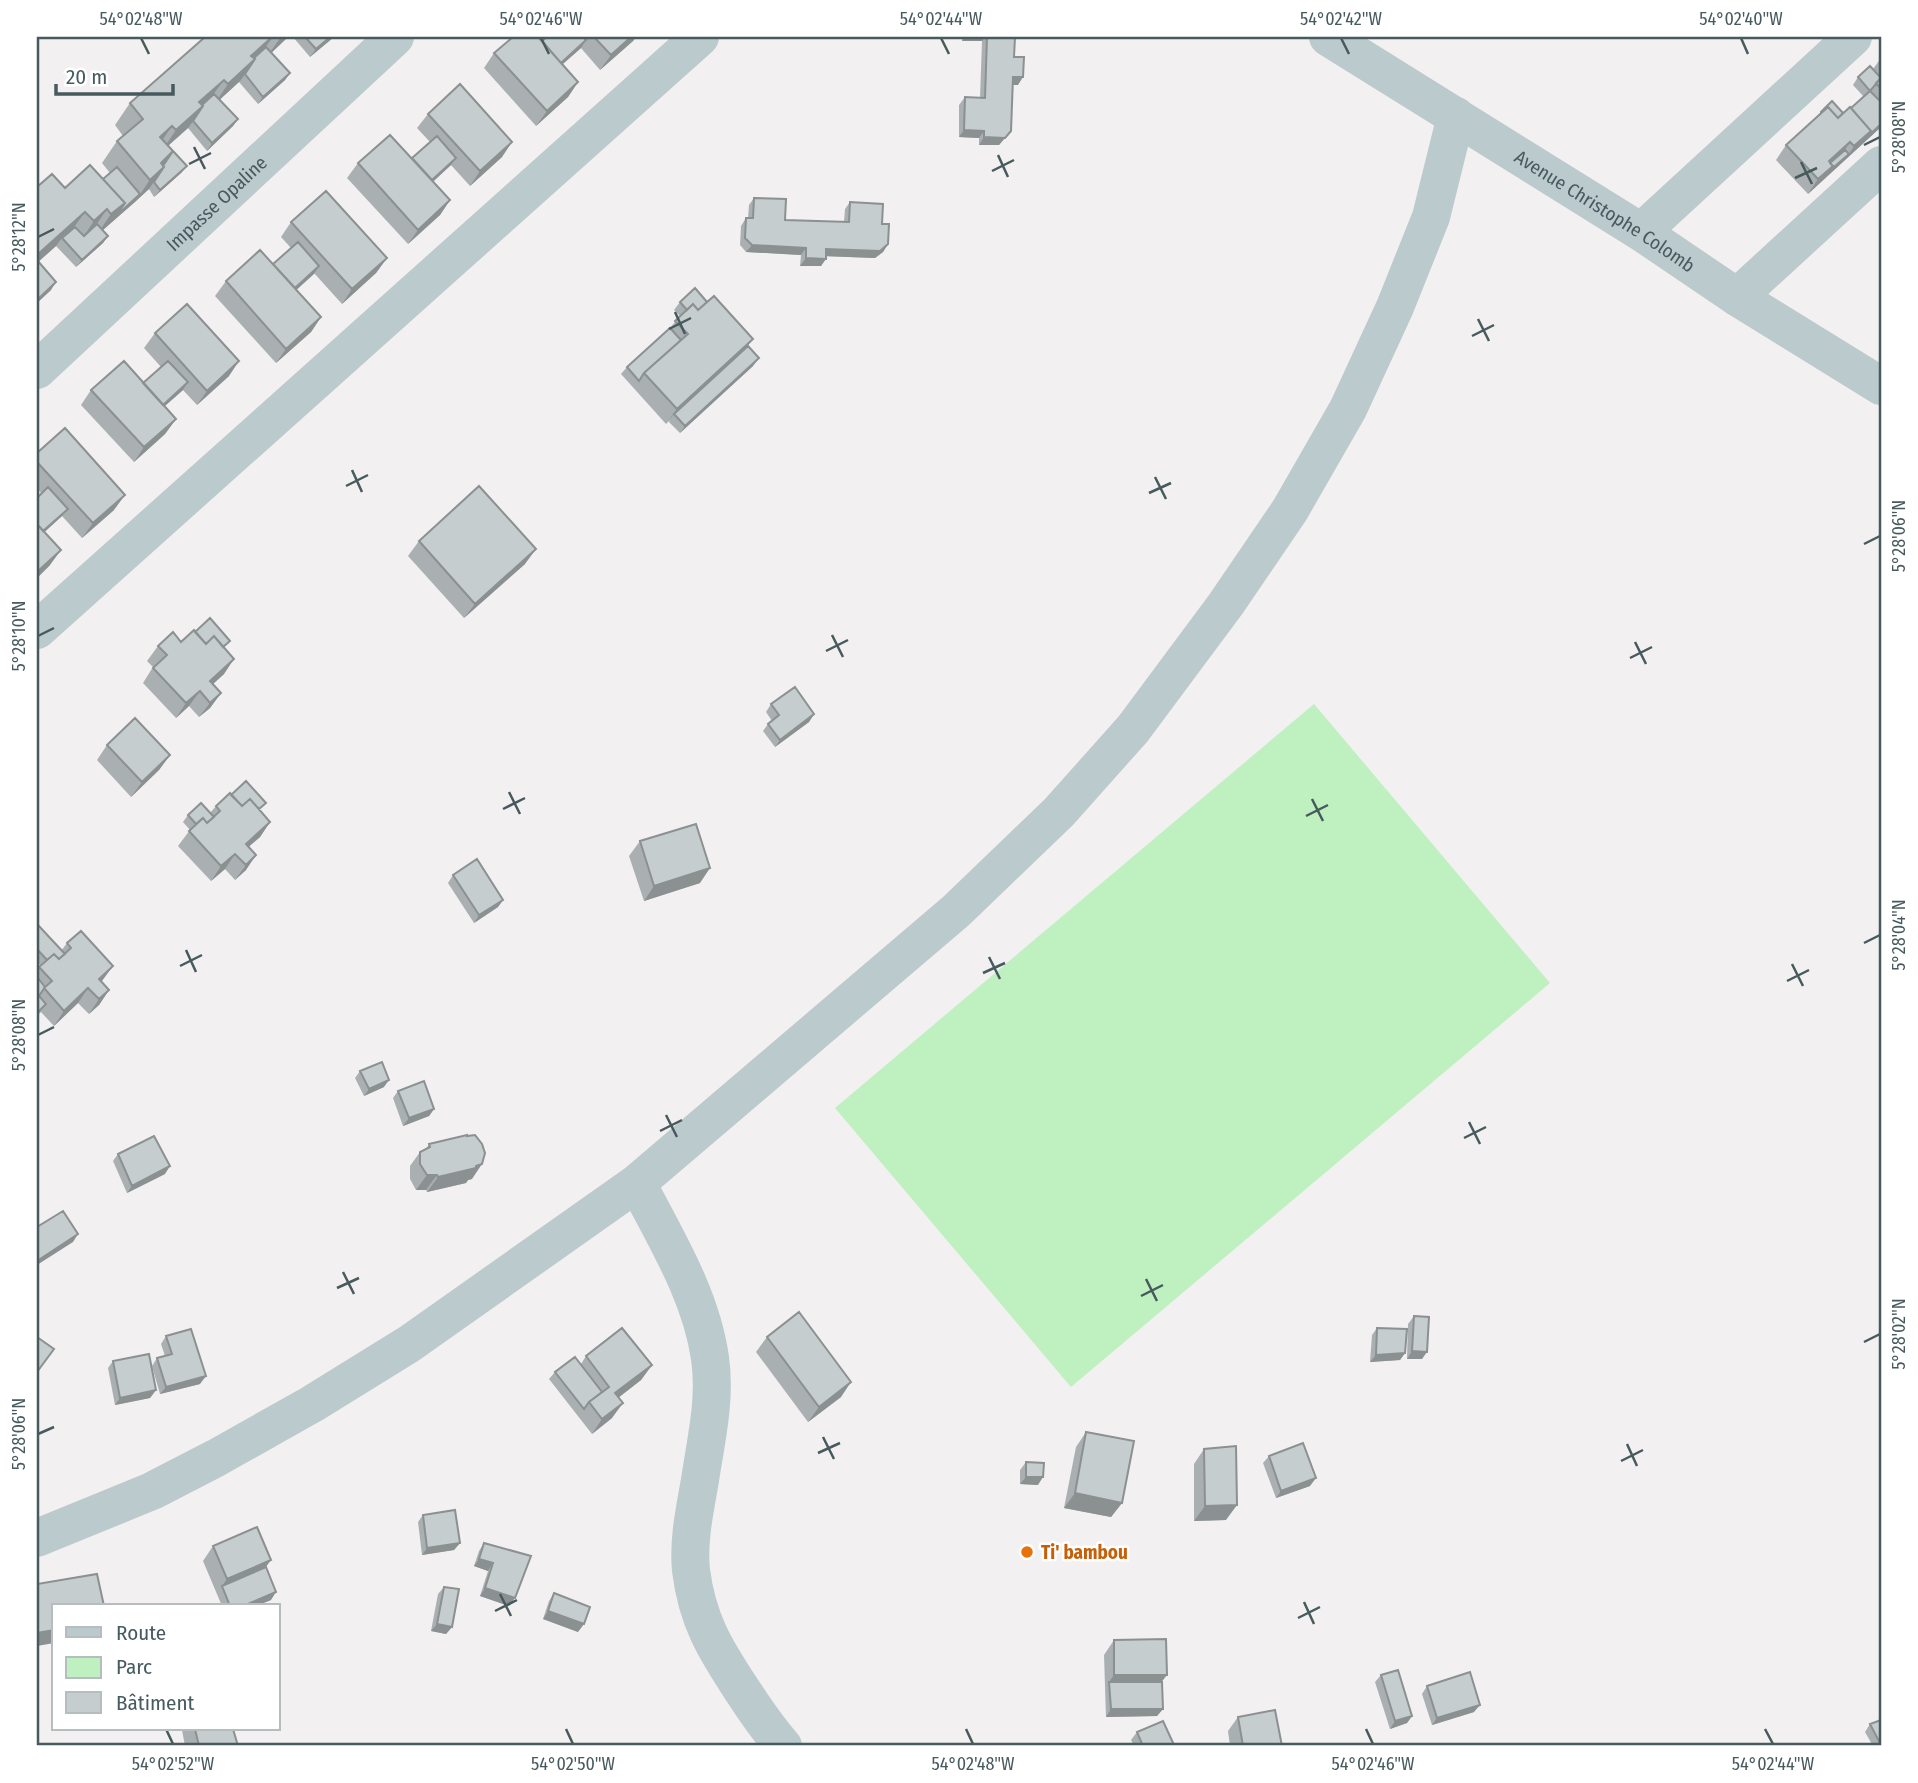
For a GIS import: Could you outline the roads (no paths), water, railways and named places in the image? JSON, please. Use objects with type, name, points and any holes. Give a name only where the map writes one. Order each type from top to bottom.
[{"type":"street","name":"Impasse Opaline","points":[[37,370],[395,37]]},
{"type":"street","points":[[37,630],[700,37]]},
{"type":"street","name":"Avenue Christophe Colomb","points":[[1328,37],[1641,232],[1737,297],[1881,386]]},
{"type":"street","points":[[1641,232],[1853,37]]},
{"type":"street","points":[[37,1538],[152,1491],[312,1404],[409,1343],[636,1183],[956,911],[1059,813],[1133,729],[1226,604],[1283,521],[1348,409],[1395,306],[1431,217],[1456,116]]},
{"type":"street","points":[[1737,297],[1881,165]]},
{"type":"street","points":[[636,1183],[692,1293],[705,1330],[710,1361],[712,1399],[692,1530],[691,1567],[698,1609],[714,1648],[768,1729],[783,1746]]},
{"type":"place","name":"Ti' bambou","points":[[1027,1552]]}]
